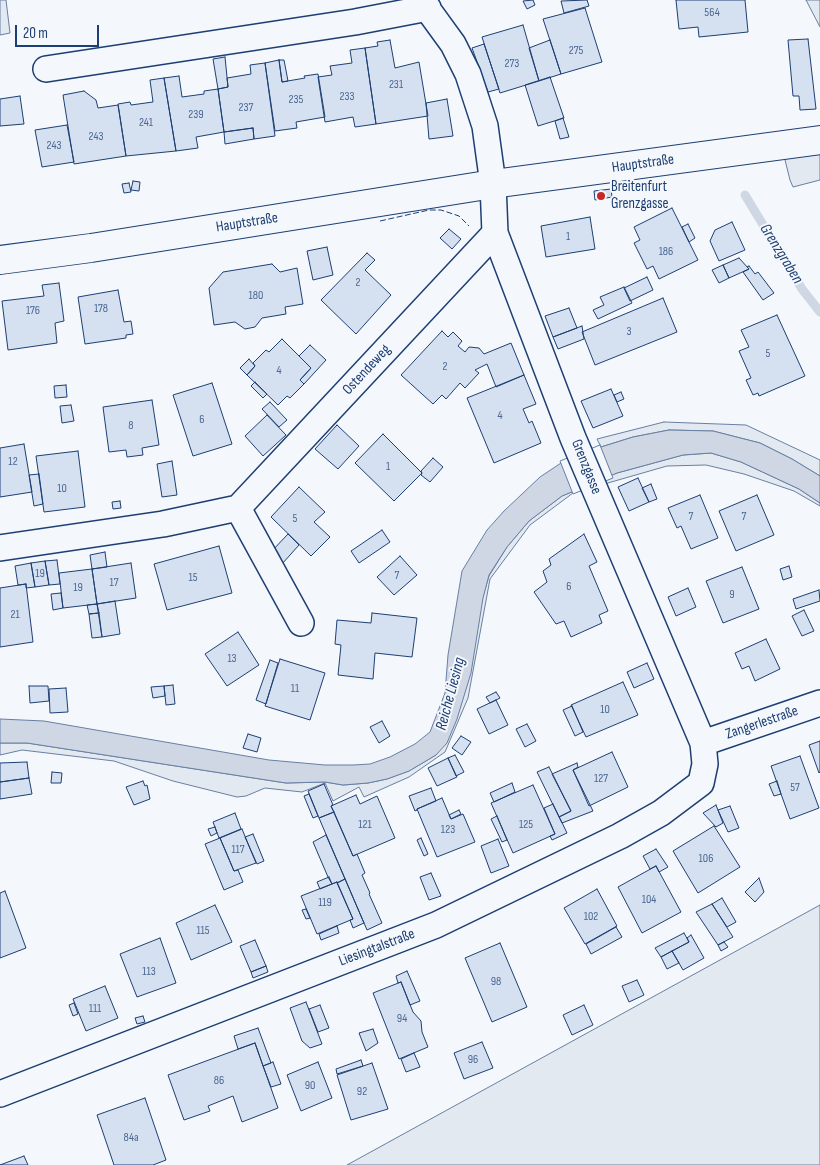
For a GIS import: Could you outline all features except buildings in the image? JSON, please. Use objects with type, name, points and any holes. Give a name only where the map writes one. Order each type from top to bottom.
[{"type":"main road","name":"Hauptstraße","points":[[0,260],[91,248],[493,184],[820,140]]},
{"type":"street","points":[[46,69],[355,22],[424,4],[453,44],[468,74],[485,126],[493,184]]},
{"type":"street","name":"Grenzgasse","points":[[493,184],[495,233],[598,497],[703,743]]},
{"type":"street","name":"Ostendeweg","points":[[238,508],[495,233]]},
{"type":"street","points":[[0,548],[163,524],[238,508],[301,623]]},
{"type":"street","name":"Zangerlestraße","points":[[703,743],[820,703]]},
{"type":"street","name":"Liesingtalstraße","points":[[0,1094],[436,925],[620,836],[660,813],[702,783],[705,764],[703,743]]},
{"type":"shaded area","points":[[0,0],[6,0],[10,33],[0,35]]},
{"type":"shaded area","points":[[806,0],[820,0],[820,27]]},
{"type":"shaded area","points":[[820,152],[820,180],[793,187],[784,156]]},
{"type":"shaded area","points":[[664,422],[746,425],[820,460],[820,476],[760,443],[713,431],[669,430],[633,437],[601,447],[597,439]]},
{"type":"shaded area","points":[[711,453],[741,462],[799,489],[820,503],[820,506],[794,491],[744,474],[706,465],[667,466],[573,493],[530,525],[490,579],[468,698],[445,752],[409,777],[364,797],[359,787],[333,801],[325,783],[302,792],[265,788],[246,796],[237,797],[173,781],[114,761],[22,750],[0,755],[0,743],[27,743],[286,783],[325,782],[343,785],[368,783],[409,771],[436,755],[489,576],[507,547],[529,521],[562,496],[617,473],[683,455]]},
{"type":"shaded area","points":[[820,905],[820,1165],[347,1165]]},
{"type":"water","name":"Reiche Liesing","points":[[669,430],[713,431],[760,443],[820,476],[820,503],[799,489],[741,462],[711,453],[683,455],[617,473],[562,496],[529,521],[507,547],[489,575],[483,598],[471,673],[457,719],[447,743],[436,755],[409,771],[368,783],[343,785],[325,782],[286,783],[27,743],[0,743],[0,719],[44,721],[269,760],[325,765],[353,765],[370,764],[390,757],[415,744],[430,732],[445,693],[448,655],[462,571],[487,530],[540,477],[561,463],[633,437]]},
{"type":"pier","points":[[600,445],[613,478],[573,494],[560,461]]},
{"type":"waterway","name":"Grenzgraben","points":[[745,195],[802,289],[820,312]]},
{"type":"fence","points":[[380,221],[429,210],[441,210],[459,216],[469,226]]},
{"type":"place","name":"Breitenfurt Grenzgasse","points":[[601,196]]}]
